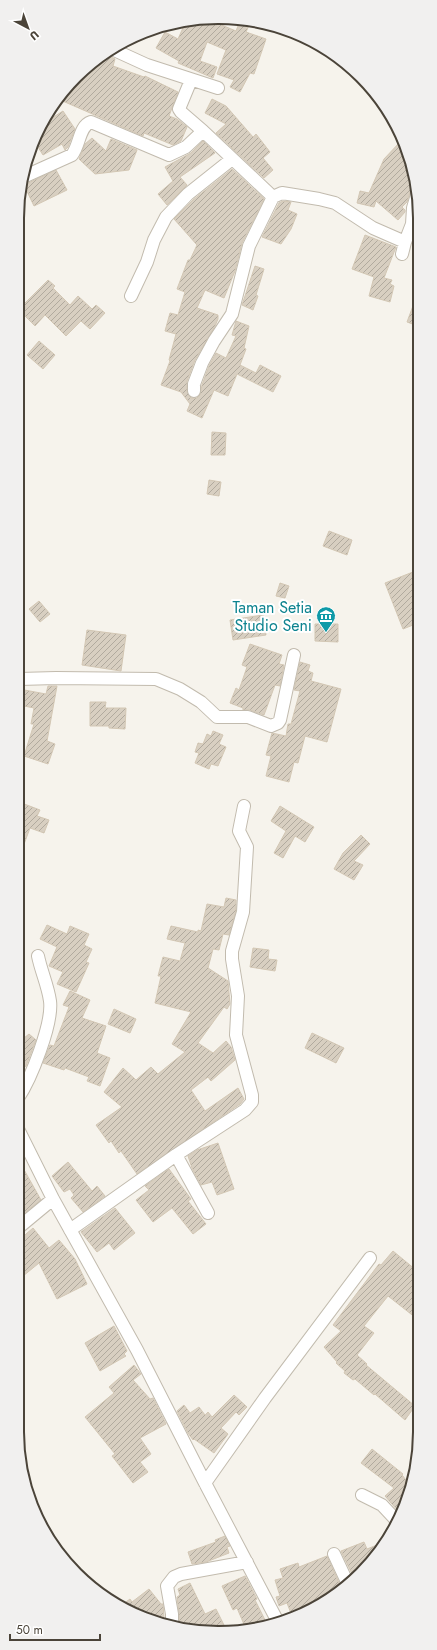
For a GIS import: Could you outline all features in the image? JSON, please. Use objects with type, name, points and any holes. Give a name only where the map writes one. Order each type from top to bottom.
[{"type":"street","points":[[118,52],[147,66],[218,88]]},
{"type":"street","points":[[191,80],[179,109],[273,197]]},
{"type":"street","points":[[30,174],[72,155],[75,151],[82,130],[88,123],[91,122],[169,155],[186,147],[203,130]]},
{"type":"street","points":[[131,296],[147,262],[154,240],[166,217],[188,194],[232,159]]},
{"type":"street","points":[[194,391],[194,384],[202,363],[214,341],[232,314],[249,246],[273,197],[282,193],[335,203],[373,228],[405,242]]},
{"type":"street","points":[[402,254],[412,224],[413,205]]},
{"type":"street","points":[[24,679],[156,680],[180,689],[200,702],[217,717],[248,717],[271,726],[278,723],[280,720],[294,655]]},
{"type":"street","points":[[70,1230],[176,1155],[245,1110],[252,1102],[252,1095],[236,1035],[238,996],[232,959],[232,951],[243,912],[247,847],[239,831],[244,806]]},
{"type":"street","points":[[24,1088],[43,1041],[50,1010],[49,993],[38,956]]},
{"type":"street","points":[[24,1141],[53,1199],[137,1350],[276,1617]]},
{"type":"street","points":[[176,1155],[208,1213]]},
{"type":"street","points":[[24,1223],[53,1199]]},
{"type":"street","points":[[205,1483],[265,1398],[370,1258]]},
{"type":"street","points":[[362,1495],[382,1505],[393,1517]]},
{"type":"street","points":[[334,1554],[346,1579]]},
{"type":"street","points":[[172,1620],[167,1586],[174,1577],[181,1574],[247,1562]]},
{"type":"building","points":[[206,24],[219,24],[236,31],[238,25],[248,27],[246,32],[266,39],[254,74],[250,73],[240,92],[230,87],[234,80],[217,74],[226,50],[207,42],[200,61],[217,67],[213,78],[178,63],[179,61],[156,48],[165,32],[178,39],[183,28]]},
{"type":"building","points":[[110,57],[115,59],[113,66],[144,77],[145,76],[178,92],[169,116],[177,119],[187,127],[181,141],[173,145],[144,133],[143,136],[63,101],[90,72]]},
{"type":"building","points":[[212,99],[226,106],[253,137],[256,134],[270,152],[263,158],[273,170],[264,178],[216,133],[226,124],[205,113]]},
{"type":"building","points":[[63,111],[75,129],[68,147],[65,150],[62,144],[43,155],[38,147],[52,118]]},
{"type":"building","points":[[92,138],[106,151],[111,139],[137,150],[129,170],[95,174],[79,159],[85,144]]},
{"type":"building","points":[[203,141],[215,153],[180,177],[187,185],[167,205],[158,194],[173,181],[165,167],[191,153]]},
{"type":"building","points":[[398,144],[403,156],[411,190],[407,202],[402,207],[405,212],[398,220],[376,201],[374,207],[357,203],[360,191],[369,193],[384,159]]},
{"type":"building","points":[[232,169],[264,199],[242,243],[235,271],[224,298],[205,290],[197,308],[218,315],[218,319],[195,360],[187,381],[187,391],[191,398],[197,398],[200,395],[209,366],[216,353],[226,358],[236,336],[232,335],[236,321],[249,326],[244,348],[246,349],[240,365],[256,373],[260,365],[281,376],[273,392],[237,374],[228,396],[214,390],[202,418],[187,411],[190,404],[181,392],[161,385],[170,361],[176,334],[165,331],[170,313],[178,315],[185,292],[177,289],[188,260],[190,260],[197,245],[174,219],[193,200]]},
{"type":"building","points":[[56,170],[67,190],[34,206],[26,190],[28,183]]},
{"type":"building","points":[[283,201],[291,202],[288,210],[297,214],[291,229],[281,244],[262,237],[279,203]]},
{"type":"building","points":[[365,235],[396,247],[384,278],[392,280],[390,284],[394,286],[390,302],[369,296],[374,277],[352,269]]},
{"type":"building","points":[[255,266],[264,269],[256,295],[258,296],[253,310],[242,305]]},
{"type":"building","points":[[48,280],[55,286],[53,288],[70,305],[78,296],[92,309],[96,305],[105,313],[90,329],[81,321],[66,336],[45,315],[35,326],[24,315],[24,304]]},
{"type":"building","points":[[413,306],[413,324],[407,322]]},
{"type":"building","points":[[39,341],[55,355],[43,369],[27,355]]},
{"type":"building","points":[[212,432],[226,433],[225,455],[211,455]]},
{"type":"building","points":[[209,480],[221,482],[219,496],[207,494]]},
{"type":"building","points":[[329,531],[352,540],[347,555],[323,546]]},
{"type":"building","points":[[413,572],[413,625],[403,629],[385,583]]},
{"type":"building","points":[[280,583],[289,586],[285,598],[276,596]]},
{"type":"building","points":[[39,601],[50,614],[40,622],[29,609]]},
{"type":"building","points":[[263,615],[266,635],[233,640],[230,620]]},
{"type":"building","name":"Taman Setia Studio Seni","points":[[315,624],[338,624],[338,642],[315,641]]},
{"type":"building","points":[[87,630],[126,635],[121,671],[82,665]]},
{"type":"building","points":[[250,644],[282,655],[279,664],[284,665],[280,686],[275,685],[264,715],[250,710],[243,710],[243,708],[230,703],[236,688],[239,690],[247,667],[242,665]]},
{"type":"building","points":[[300,662],[310,665],[308,671],[313,673],[311,681],[341,689],[327,742],[305,736],[298,763],[294,762],[289,782],[266,776],[271,756],[266,755],[272,733],[286,736],[288,724],[291,724],[300,691],[294,690]]},
{"type":"building","points":[[48,686],[57,686],[47,741],[55,744],[48,764],[24,756],[34,724],[31,724],[34,708],[24,706],[24,690],[46,694]]},
{"type":"building","points":[[90,702],[106,702],[105,708],[126,708],[125,729],[109,728],[109,726],[90,726]]},
{"type":"building","points":[[213,731],[223,735],[219,744],[226,747],[218,766],[211,764],[209,769],[195,763],[199,753],[195,752],[198,743],[203,744],[207,734],[211,736]]},
{"type":"building","points":[[24,804],[40,810],[37,816],[49,820],[44,833],[30,828],[24,844]]},
{"type":"building","points":[[280,806],[314,827],[305,842],[295,836],[283,858],[274,853],[286,831],[271,821]]},
{"type":"building","points":[[361,835],[370,844],[354,861],[363,865],[354,880],[334,869],[343,853]]},
{"type":"building","points":[[226,898],[236,900],[236,911],[229,935],[223,934],[219,950],[213,949],[208,968],[228,981],[230,1004],[227,1009],[224,1007],[198,1043],[213,1053],[226,1041],[231,1047],[235,1060],[211,1081],[208,1077],[191,1090],[205,1111],[238,1088],[244,1099],[240,1104],[137,1174],[121,1151],[119,1153],[111,1141],[109,1143],[96,1125],[122,1107],[104,1092],[123,1068],[136,1080],[151,1067],[158,1074],[185,1052],[172,1044],[191,1012],[155,1003],[161,976],[158,976],[163,957],[180,961],[185,943],[167,939],[171,926],[198,932],[198,930],[201,931],[207,904],[224,907]]},
{"type":"building","points":[[47,925],[67,934],[70,926],[89,934],[84,945],[92,949],[86,962],[89,963],[76,992],[57,984],[63,972],[49,966],[57,947],[40,939]]},
{"type":"building","points":[[253,948],[269,950],[268,959],[277,960],[275,971],[250,967]]},
{"type":"building","points":[[70,991],[90,1000],[82,1018],[106,1026],[97,1053],[110,1058],[100,1086],[87,1081],[89,1077],[65,1068],[64,1070],[43,1063],[50,1045],[54,1046],[69,1007],[63,1005]]},
{"type":"building","points":[[114,1009],[136,1019],[130,1033],[108,1024]]},
{"type":"building","points":[[312,1033],[344,1048],[336,1063],[305,1048]]},
{"type":"building","points":[[29,1034],[36,1040],[26,1066],[24,1068],[24,1038]]},
{"type":"building","points":[[218,1143],[234,1189],[217,1195],[212,1182],[201,1185],[192,1168],[188,1156],[197,1150]]},
{"type":"building","points":[[68,1162],[92,1191],[97,1186],[105,1196],[83,1212],[71,1198],[74,1195],[70,1189],[64,1192],[52,1176]]},
{"type":"building","points":[[169,1169],[191,1199],[188,1201],[206,1224],[193,1234],[172,1208],[153,1222],[136,1200],[149,1190],[145,1186]]},
{"type":"building","points":[[24,1170],[41,1200],[24,1213]]},
{"type":"building","points":[[115,1208],[135,1233],[114,1250],[109,1243],[97,1252],[81,1232]]},
{"type":"building","points":[[33,1228],[49,1248],[59,1240],[75,1259],[87,1284],[57,1299],[39,1263],[24,1275],[24,1236]]},
{"type":"building","points":[[393,1251],[413,1268],[413,1316],[388,1296],[364,1326],[374,1333],[357,1355],[367,1364],[366,1365],[413,1404],[413,1409],[405,1420],[375,1394],[374,1395],[355,1379],[353,1380],[344,1373],[345,1371],[336,1363],[337,1362],[324,1347],[341,1331],[333,1325],[379,1264],[381,1265]]},
{"type":"building","points":[[114,1326],[127,1351],[124,1354],[126,1356],[100,1371],[85,1343]]},
{"type":"building","points":[[134,1365],[141,1374],[133,1380],[150,1399],[153,1398],[166,1424],[140,1438],[151,1454],[140,1462],[148,1472],[133,1483],[112,1456],[115,1454],[85,1417],[114,1393],[109,1387]]},
{"type":"building","points":[[234,1395],[247,1407],[239,1415],[236,1412],[221,1428],[228,1434],[214,1453],[194,1439],[193,1440],[177,1411],[184,1405],[190,1413],[199,1407],[205,1415],[208,1412],[212,1417]]},
{"type":"building","points":[[372,1449],[403,1474],[402,1475],[406,1480],[397,1509],[385,1496],[394,1488],[361,1463]]},
{"type":"building","points":[[225,1536],[230,1546],[227,1547],[229,1553],[206,1562],[192,1564],[188,1552],[216,1542],[215,1540]]},
{"type":"building","points":[[364,1542],[367,1549],[376,1545],[365,1560],[352,1573],[341,1551]]},
{"type":"building","points":[[327,1556],[340,1584],[316,1600],[290,1612],[287,1603],[279,1606],[276,1597],[280,1596],[275,1580],[283,1578],[280,1569],[298,1563],[299,1567]]},
{"type":"building","points":[[245,1576],[257,1599],[255,1600],[265,1620],[244,1624],[237,1608],[233,1610],[222,1586]]},
{"type":"building","points":[[190,1583],[205,1614],[216,1609],[224,1626],[206,1626],[179,1622],[177,1597],[180,1595],[178,1589]]},
{"type":"building","points":[[149,1589],[161,1604],[163,1604],[164,1617],[156,1616],[125,1602],[130,1599],[132,1602]]},
{"type":"place","name":"Taman Setia Studio Seni","points":[[326,633]]}]
